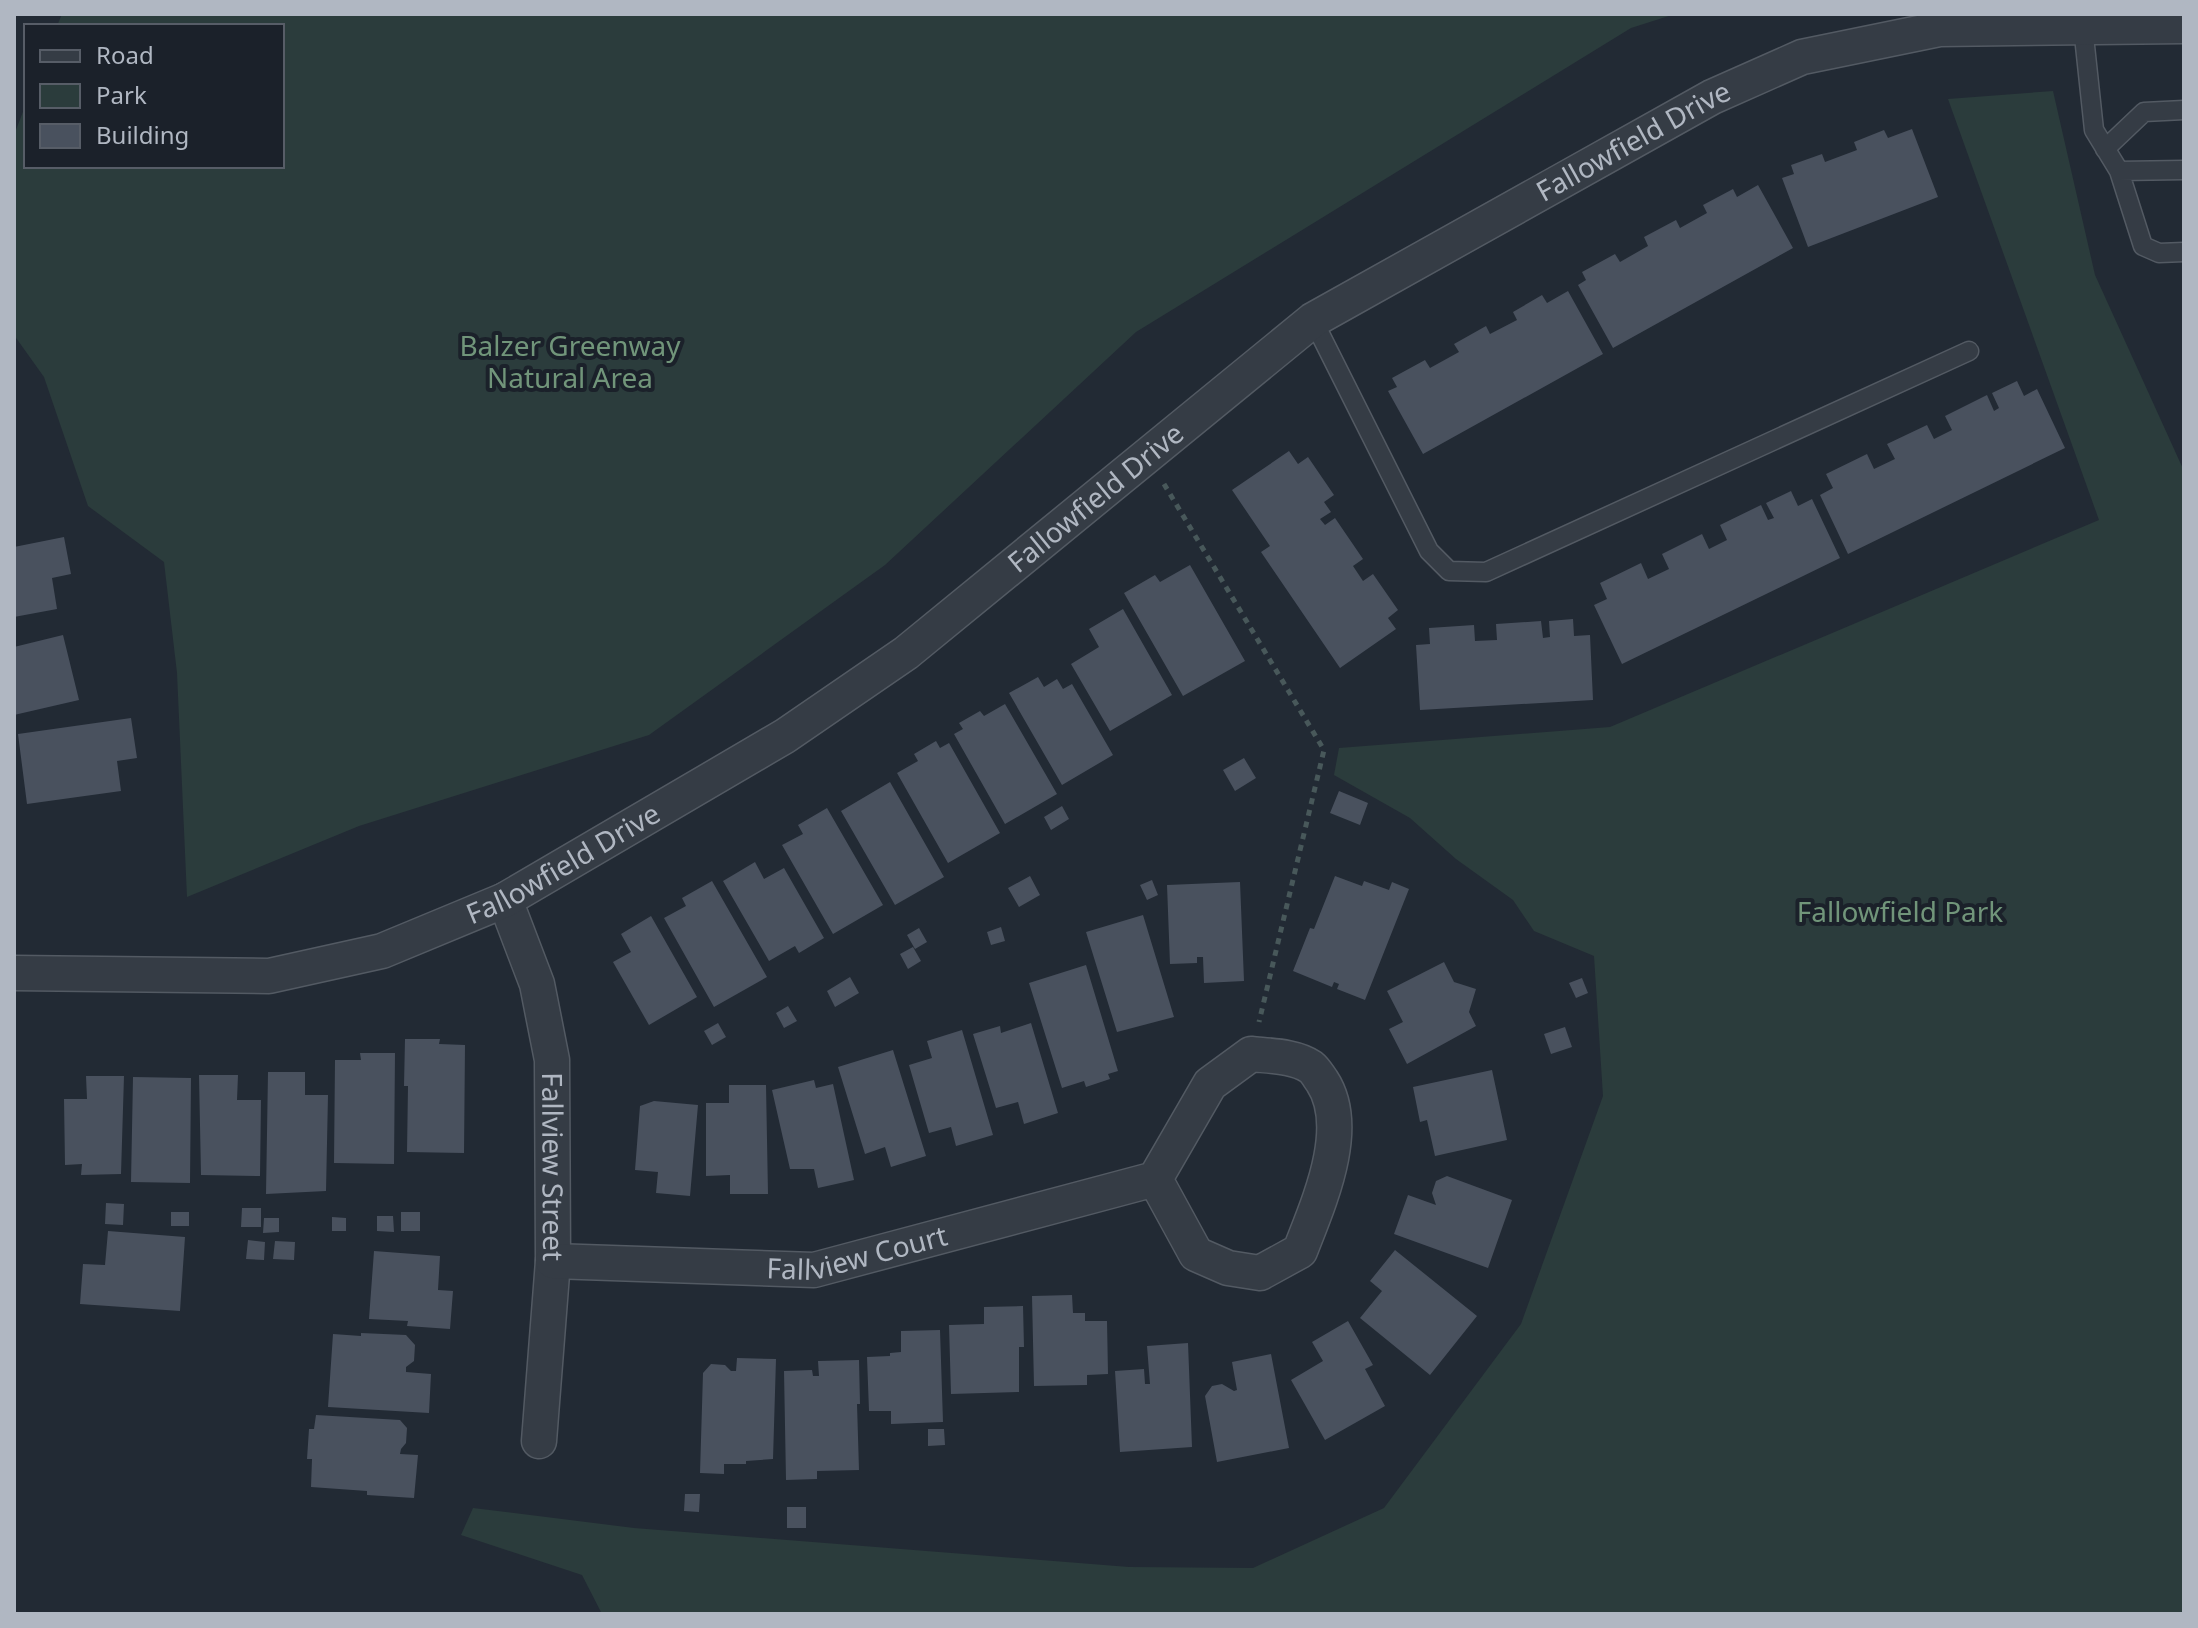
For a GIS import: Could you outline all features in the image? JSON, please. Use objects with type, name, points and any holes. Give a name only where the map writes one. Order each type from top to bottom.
[{"type":"street","name":"Fallowfield Drive","points":[[14,973],[269,976],[382,951],[505,900],[785,736],[906,653],[1313,320],[1712,97],[1802,57],[1939,29],[2184,26]]},
{"type":"street","name":"Fallview Street","points":[[505,900],[537,984],[552,1060],[553,1261],[539,1441]]},
{"type":"street","points":[[1251,1054],[1283,1057],[1312,1067],[1330,1094],[1335,1125],[1325,1186],[1300,1251],[1260,1273],[1228,1268],[1196,1254],[1155,1179],[1210,1084],[1251,1054]]},
{"type":"street","name":"Fallview Court","points":[[553,1261],[814,1270],[1155,1179]]},
{"type":"lane","points":[[2083,27],[2094,130],[2119,171],[2143,246],[2159,253],[2184,252]]},
{"type":"lane","points":[[2105,149],[2144,112],[2184,110]]},
{"type":"lane","points":[[2119,171],[2184,170]]},
{"type":"lane","points":[[1313,320],[1429,551],[1449,571],[1486,572],[1969,351]]},
{"type":"path","points":[[1164,483],[1324,750],[1251,1054]]},
{"type":"green space","name":"Balzer Greenway Natural Area","points":[[62,14],[1675,14],[1631,28],[1136,332],[885,565],[649,735],[359,826],[187,897],[177,673],[164,562],[88,506],[44,377],[14,335],[14,135],[24,109],[24,168],[284,168],[284,24],[58,24]]},
{"type":"green space","name":"Fallowfield Park","points":[[2053,91],[2095,275],[2184,471],[2184,1614],[602,1614],[582,1575],[461,1535],[473,1508],[634,1528],[1129,1567],[1253,1568],[1384,1508],[1521,1324],[1603,1096],[1594,956],[1534,931],[1513,900],[1456,859],[1410,818],[1334,775],[1339,748],[1610,727],[2099,520],[1948,99]]},
{"type":"building","points":[[1912,129],[1938,197],[1808,247],[1782,178],[1794,174],[1791,165],[1822,154],[1825,162],[1857,150],[1854,142],[1884,130],[1888,138]]},
{"type":"building","points":[[1758,185],[1793,248],[1613,348],[1578,285],[1586,280],[1582,272],[1615,254],[1620,262],[1648,246],[1644,237],[1676,220],[1680,228],[1707,213],[1703,205],[1733,189],[1737,197]]},
{"type":"building","points":[[1568,291],[1603,354],[1423,454],[1388,391],[1397,387],[1392,378],[1425,360],[1430,368],[1459,352],[1454,344],[1486,326],[1490,334],[1517,320],[1513,312],[1542,295],[1547,303]]},
{"type":"building","points":[[2017,381],[2024,396],[2037,389],[2065,448],[1848,554],[1820,495],[1833,488],[1826,474],[1867,454],[1874,469],[1895,459],[1887,444],[1927,425],[1934,439],[1952,430],[1945,416],[1987,395],[1994,411],[1999,408],[1992,393]]},
{"type":"building","points":[[1289,451],[1298,464],[1308,457],[1334,495],[1324,502],[1331,512],[1320,519],[1325,525],[1335,518],[1363,559],[1353,566],[1363,581],[1373,574],[1398,610],[1388,618],[1396,629],[1340,668],[1261,552],[1270,546],[1232,490]]},
{"type":"building","points":[[1791,491],[1798,506],[1812,499],[1840,558],[1622,664],[1594,605],[1607,599],[1600,583],[1641,563],[1648,579],[1669,569],[1662,554],[1702,534],[1709,549],[1727,540],[1720,525],[1761,505],[1768,520],[1774,518],[1766,503]]},
{"type":"building","points":[[64,537],[71,574],[52,578],[57,609],[14,617],[14,547]]},
{"type":"building","points":[[1190,565],[1245,661],[1183,696],[1124,593],[1155,575],[1160,582]]},
{"type":"building","points":[[1123,609],[1172,695],[1110,731],[1071,664],[1099,647],[1089,629]]},
{"type":"building","points":[[1573,619],[1574,636],[1590,635],[1593,700],[1420,710],[1416,645],[1430,644],[1429,628],[1474,625],[1475,641],[1497,640],[1496,624],[1541,621],[1543,638],[1550,637],[1549,621]]},
{"type":"building","points":[[63,635],[79,700],[14,715],[14,647]]},
{"type":"building","points":[[1038,677],[1044,687],[1057,679],[1063,689],[1072,684],[1113,755],[1062,785],[1009,693]]},
{"type":"building","points":[[1005,704],[1057,794],[1005,824],[954,734],[963,729],[959,723],[980,711],[984,716]]},
{"type":"building","points":[[131,718],[137,758],[117,761],[121,791],[27,804],[18,734]]},
{"type":"building","points":[[936,741],[940,748],[949,743],[1000,833],[948,863],[897,773],[918,761],[914,754]]},
{"type":"building","points":[[1244,758],[1256,778],[1235,791],[1223,770]]},
{"type":"building","points":[[890,782],[944,877],[895,905],[841,811]]},
{"type":"building","points":[[1339,791],[1368,803],[1360,825],[1330,813]]},
{"type":"building","points":[[1062,806],[1069,819],[1051,830],[1044,817]]},
{"type":"building","points":[[827,808],[883,905],[833,934],[782,845],[803,834],[798,825]]},
{"type":"building","points":[[755,862],[764,879],[784,868],[824,938],[799,953],[795,946],[769,961],[723,881]]},
{"type":"building","points":[[1030,876],[1040,895],[1019,907],[1008,888]]},
{"type":"building","points":[[1335,876],[1362,886],[1364,881],[1389,890],[1392,882],[1409,889],[1365,1000],[1337,989],[1339,984],[1334,982],[1332,987],[1293,971]]},
{"type":"building","points":[[1152,880],[1158,895],[1147,900],[1140,885]]},
{"type":"building","points":[[712,881],[767,977],[714,1007],[664,918],[686,906],[682,898]]},
{"type":"building","points":[[1240,882],[1244,981],[1204,983],[1203,957],[1197,957],[1197,963],[1170,964],[1167,885]]},
{"type":"building","points":[[1143,915],[1174,1017],[1117,1032],[1086,932]]},
{"type":"building","points":[[651,916],[697,997],[649,1025],[613,962],[631,952],[621,934]]},
{"type":"building","points":[[1001,927],[1005,941],[991,945],[987,932]]},
{"type":"building","points":[[919,928],[927,942],[915,949],[907,935]]},
{"type":"building","points":[[913,947],[921,961],[908,969],[900,954]]},
{"type":"building","points":[[1444,962],[1454,982],[1476,989],[1469,1012],[1476,1026],[1407,1064],[1389,1029],[1403,1022],[1387,991]]},
{"type":"building","points":[[1086,965],[1118,1071],[1108,1074],[1110,1079],[1086,1087],[1084,1081],[1062,1088],[1029,983]]},
{"type":"building","points":[[850,977],[859,993],[835,1007],[827,991]]},
{"type":"building","points":[[1582,978],[1588,993],[1576,998],[1569,983]]},
{"type":"building","points":[[788,1006],[797,1021],[784,1028],[776,1013]]},
{"type":"building","points":[[718,1023],[726,1037],[712,1045],[704,1031]]},
{"type":"building","points":[[1031,1023],[1058,1113],[1024,1124],[1018,1102],[996,1108],[973,1034],[1000,1026],[1001,1033]]},
{"type":"building","points":[[1565,1027],[1572,1047],[1551,1054],[1544,1034]]},
{"type":"building","points":[[962,1030],[993,1135],[956,1146],[951,1127],[929,1133],[909,1065],[932,1058],[927,1041]]},
{"type":"building","points":[[405,1039],[440,1039],[439,1044],[465,1045],[464,1153],[407,1152]]},
{"type":"building","points":[[893,1050],[926,1156],[891,1167],[885,1147],[865,1154],[838,1067]]},
{"type":"building","points":[[360,1053],[395,1053],[394,1164],[334,1163],[335,1060],[361,1060]]},
{"type":"building","points":[[1492,1070],[1507,1140],[1435,1156],[1427,1120],[1420,1122],[1413,1087]]},
{"type":"building","points":[[268,1072],[305,1072],[305,1095],[328,1095],[326,1191],[266,1194]]},
{"type":"building","points":[[199,1075],[238,1075],[237,1100],[261,1100],[260,1176],[201,1175]]},
{"type":"building","points":[[86,1076],[124,1076],[121,1174],[81,1175],[82,1164],[65,1165],[64,1099],[87,1099]]},
{"type":"building","points":[[133,1077],[191,1078],[190,1183],[131,1182]]},
{"type":"building","points":[[814,1080],[816,1088],[833,1084],[854,1180],[818,1188],[814,1169],[790,1169],[772,1090]]},
{"type":"building","points":[[729,1085],[766,1085],[768,1194],[730,1194],[730,1175],[706,1176],[706,1103],[729,1103]]},
{"type":"building","points":[[654,1101],[698,1105],[690,1196],[656,1193],[658,1172],[635,1170],[640,1106]]},
{"type":"building","points":[[1447,1176],[1512,1200],[1488,1268],[1394,1234],[1408,1195],[1436,1205],[1432,1193],[1436,1181]]},
{"type":"building","points":[[106,1203],[124,1204],[123,1225],[105,1224]]},
{"type":"building","points":[[242,1208],[261,1208],[261,1227],[241,1227]]},
{"type":"building","points":[[171,1212],[189,1212],[189,1226],[171,1226]]},
{"type":"building","points":[[401,1212],[420,1212],[420,1231],[401,1231]]},
{"type":"building","points":[[377,1216],[393,1216],[394,1232],[377,1231]]},
{"type":"building","points":[[332,1217],[346,1218],[346,1231],[332,1231]]},
{"type":"building","points":[[264,1218],[279,1218],[279,1232],[263,1233]]},
{"type":"building","points":[[108,1231],[185,1237],[180,1311],[80,1304],[83,1264],[105,1265]]},
{"type":"building","points":[[248,1240],[265,1242],[264,1260],[246,1259]]},
{"type":"building","points":[[275,1241],[295,1242],[294,1260],[273,1259]]},
{"type":"building","points":[[1395,1250],[1477,1316],[1430,1375],[1360,1318],[1382,1291],[1370,1281]]},
{"type":"building","points":[[374,1251],[440,1256],[438,1290],[453,1291],[450,1329],[407,1326],[408,1321],[369,1319]]},
{"type":"building","points":[[1072,1295],[1073,1313],[1085,1313],[1085,1321],[1107,1321],[1108,1374],[1087,1375],[1087,1385],[1034,1386],[1032,1296]]},
{"type":"building","points":[[1023,1306],[1024,1347],[1019,1347],[1019,1392],[951,1394],[949,1325],[984,1324],[984,1307]]},
{"type":"building","points":[[1348,1321],[1373,1365],[1365,1369],[1385,1406],[1325,1440],[1291,1380],[1323,1361],[1312,1342]]},
{"type":"building","points":[[940,1330],[943,1422],[891,1424],[891,1411],[869,1411],[867,1357],[901,1352],[901,1331]]},
{"type":"building","points":[[361,1333],[406,1335],[415,1345],[414,1361],[406,1367],[406,1372],[431,1374],[429,1413],[328,1407],[333,1334],[361,1336]]},
{"type":"building","points":[[1188,1343],[1192,1447],[1120,1452],[1115,1371],[1144,1369],[1145,1384],[1150,1384],[1147,1346]]},
{"type":"building","points":[[1271,1354],[1289,1448],[1217,1462],[1205,1396],[1212,1386],[1222,1384],[1237,1390],[1232,1362]]},
{"type":"building","points":[[737,1358],[776,1359],[773,1459],[724,1464],[724,1474],[700,1473],[703,1373],[711,1364],[725,1365],[736,1371]]},
{"type":"building","points":[[859,1360],[859,1470],[817,1471],[817,1479],[786,1480],[784,1371],[812,1370],[813,1376],[819,1376],[818,1361]]},
{"type":"building","points":[[316,1415],[400,1420],[407,1428],[406,1443],[400,1454],[418,1455],[414,1498],[311,1487],[312,1459],[307,1459],[309,1429],[314,1429]]},
{"type":"building","points":[[928,1429],[944,1429],[945,1445],[928,1446]]},
{"type":"building","points":[[685,1494],[700,1494],[699,1512],[684,1511]]},
{"type":"building","points":[[787,1507],[806,1507],[806,1528],[787,1528]]}]
